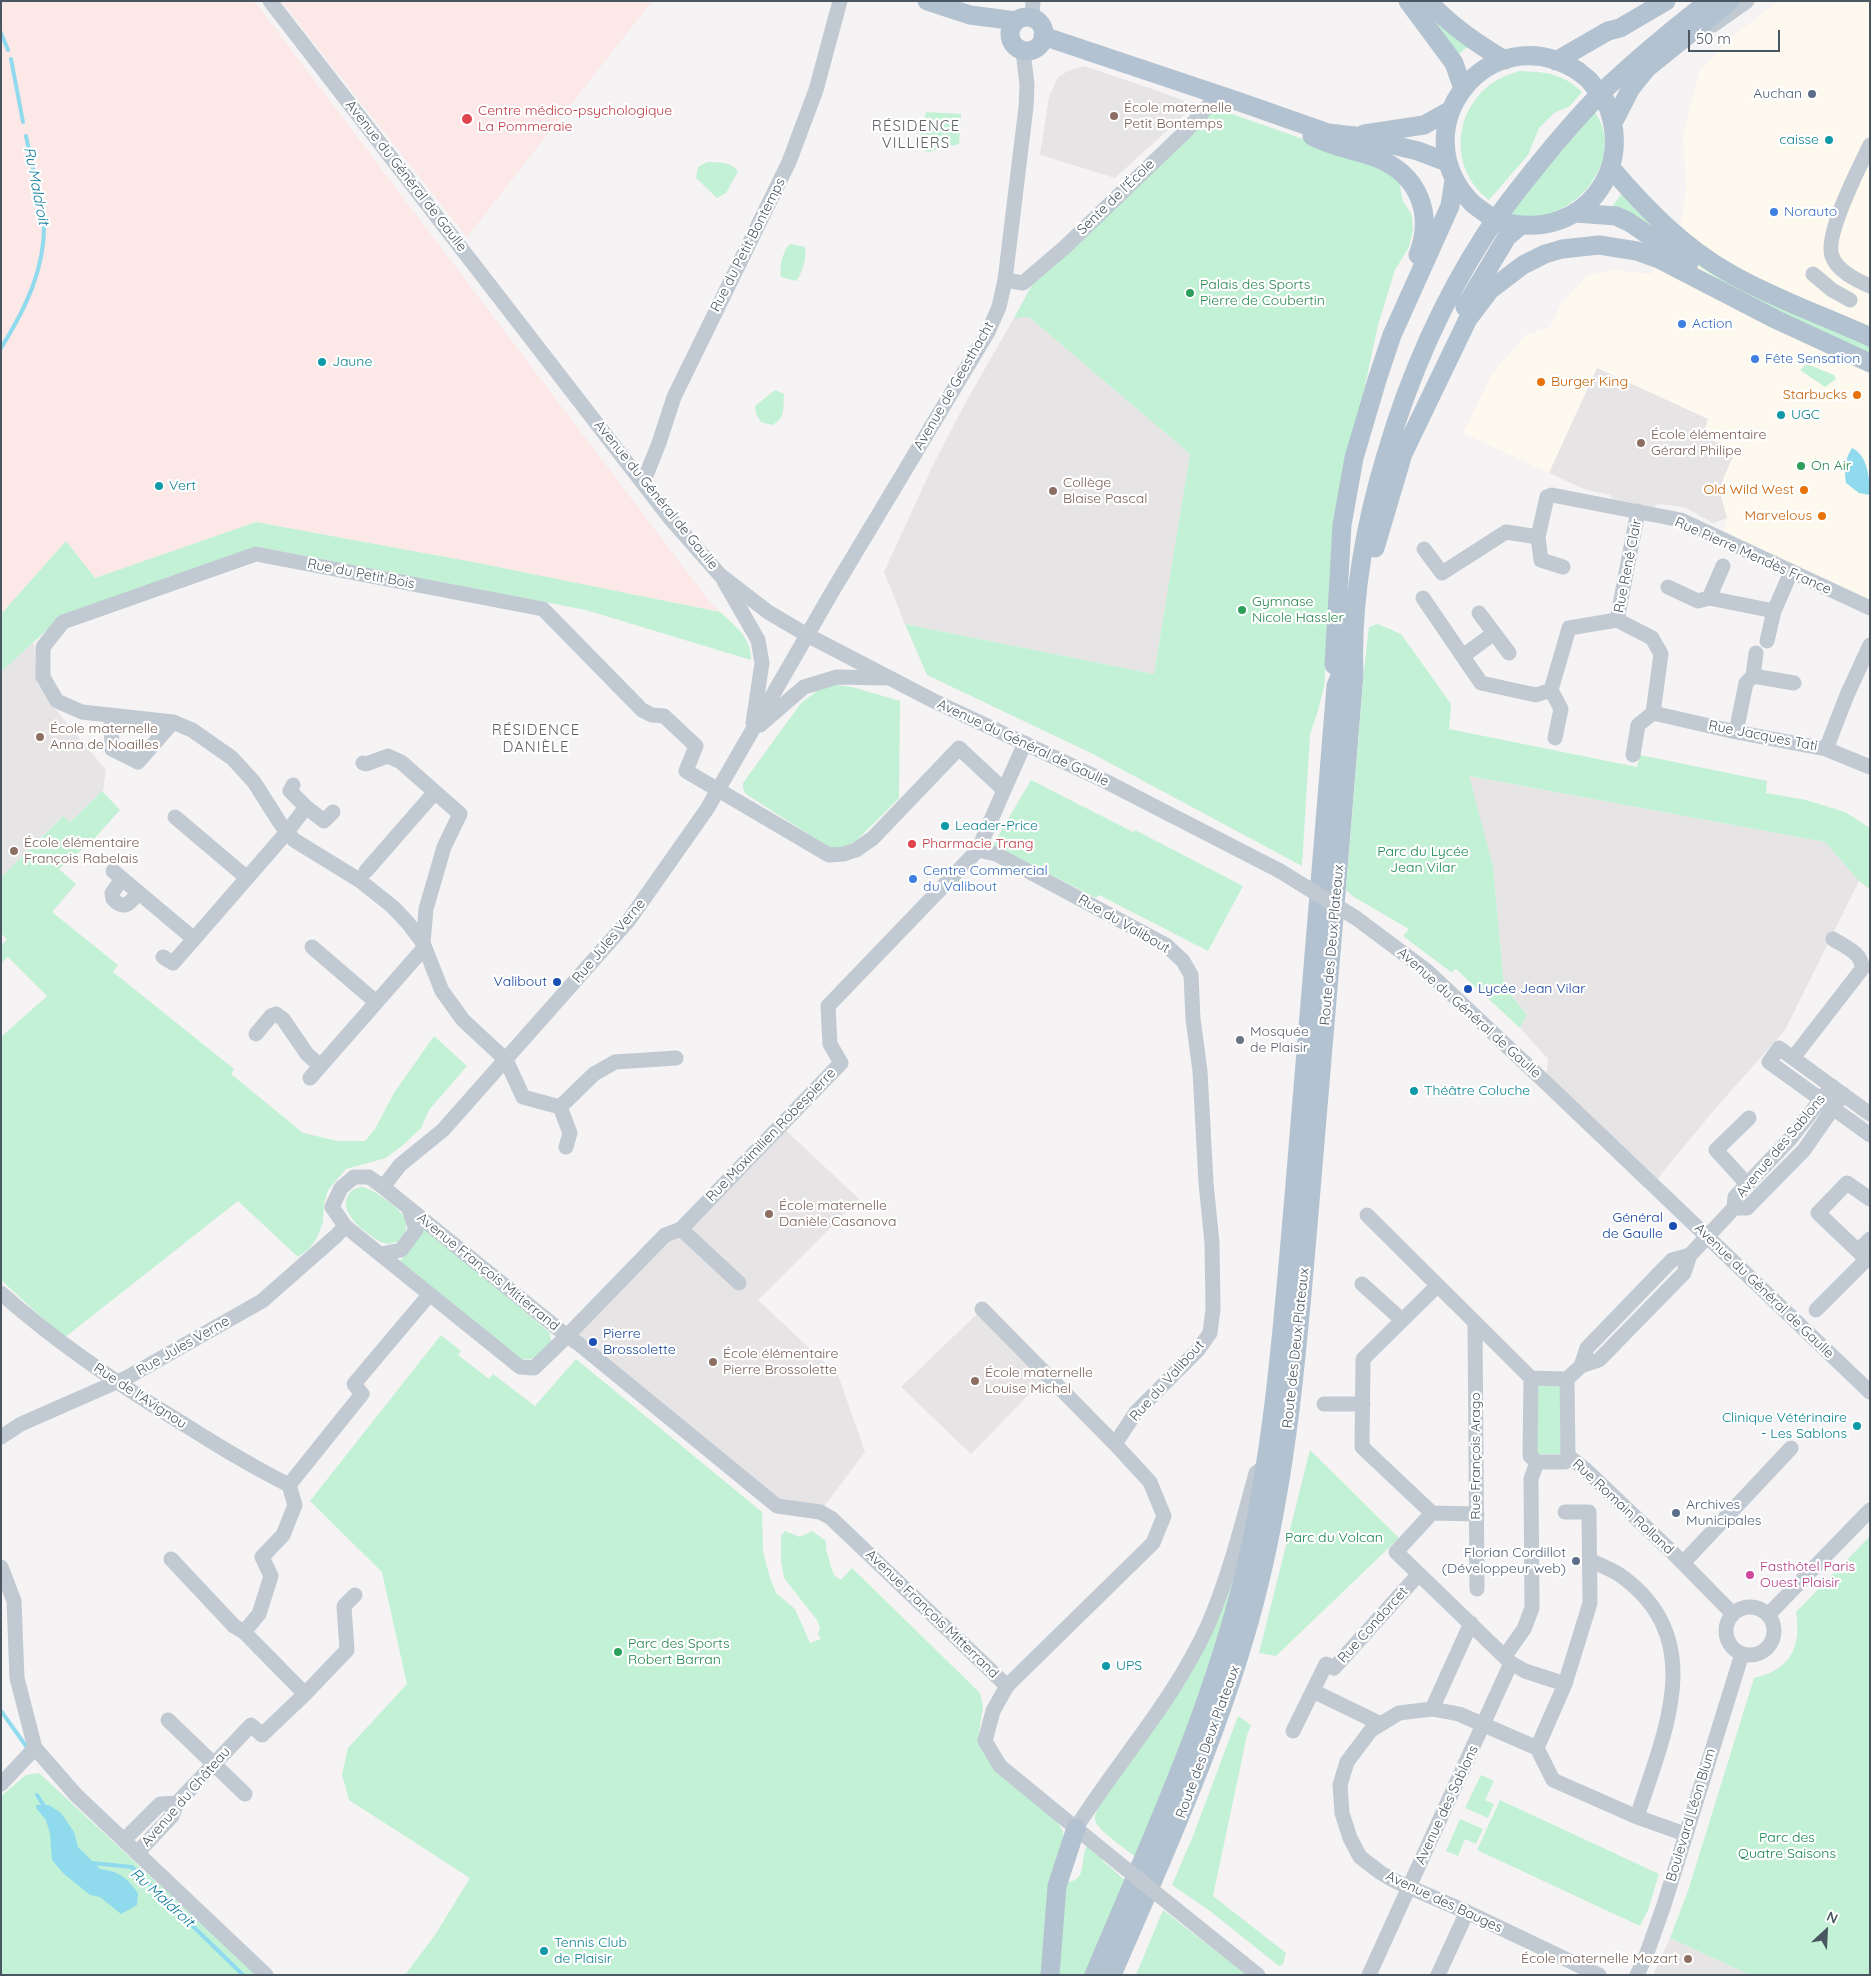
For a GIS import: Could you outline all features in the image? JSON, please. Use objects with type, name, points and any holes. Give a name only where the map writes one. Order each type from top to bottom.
[{"type":"main road","points":[[927,1],[970,15],[1023,19],[1041,25],[1043,36],[1039,46],[1034,50],[1023,51],[1014,45],[1023,19]]},
{"type":"main road","points":[[1408,1],[1454,63],[1463,89]]},
{"type":"main road","points":[[1428,1],[1437,11],[1476,43],[1505,60]]},
{"type":"main road","points":[[1556,60],[1608,31],[1620,28],[1666,1]]},
{"type":"main road","name":"Route des Deux Plateaux","points":[[1094,1975],[1170,1798],[1212,1686],[1244,1573],[1266,1464],[1276,1400],[1284,1313],[1336,686],[1341,674],[1355,544],[1368,483],[1385,424],[1409,357],[1441,292],[1495,204],[1551,134],[1608,73],[1694,1]]},
{"type":"main road","name":"Route des Deux Plateaux","points":[[1112,1975],[1185,1806],[1226,1698],[1243,1645],[1276,1503],[1292,1405],[1354,674],[1352,646],[1363,548],[1376,487],[1418,359],[1449,296],[1485,235],[1504,208],[1566,131],[1614,80],[1668,33],[1710,1]]},
{"type":"main road","points":[[1614,124],[1632,88],[1647,68],[1730,1]]},
{"type":"main road","points":[[1043,36],[1328,133],[1356,136],[1418,151],[1447,162]]},
{"type":"main road","points":[[1530,56],[1556,60],[1578,72],[1589,80],[1605,100],[1614,124],[1614,154],[1611,168],[1597,193],[1576,212],[1549,224],[1511,224],[1487,214],[1463,195],[1454,180],[1447,162],[1445,136],[1451,110],[1463,89],[1478,74],[1505,60],[1530,56]]},
{"type":"main road","points":[[1356,136],[1424,125],[1451,110]]},
{"type":"main road","points":[[1293,122],[1312,137],[1327,144],[1376,158],[1394,168],[1409,181],[1421,201],[1425,220],[1424,237],[1392,319],[1392,335]]},
{"type":"main road","points":[[1611,168],[1657,218],[1694,248],[1730,273],[1870,337]]},
{"type":"main road","points":[[1336,686],[1334,673],[1342,525],[1354,458],[1376,380],[1392,335],[1450,206],[1454,180]]},
{"type":"main road","points":[[1576,212],[1616,216],[1629,222],[1697,268],[1735,298]]},
{"type":"main road","points":[[1354,674],[1362,647],[1375,550],[1401,458],[1438,359],[1456,321],[1507,237],[1511,224]]},
{"type":"main road","points":[[1401,458],[1468,318],[1490,290],[1523,264],[1546,254],[1583,246],[1599,245],[1637,251],[1659,259],[1777,320],[1870,363]]},
{"type":"main road","points":[[1050,1975],[1057,1886],[1076,1828]]},
{"type":"street","name":"Avenue du Général de Gaulle","points":[[270,1],[669,517],[720,575],[768,612],[807,635],[888,678],[1105,781],[1280,871],[1356,918],[1427,971],[1870,1392]]},
{"type":"street","name":"Rue du Petit Bontemps","points":[[643,483],[674,397],[786,169],[816,90],[840,1]]},
{"type":"street","points":[[1608,31],[1616,23],[1649,1]]},
{"type":"street","points":[[1668,52],[1681,49],[1747,1]]},
{"type":"street","name":"Avenue de Geesthacht","points":[[807,635],[988,332],[999,307],[1006,280],[1026,107],[1027,85],[1023,51]]},
{"type":"street","name":"Sente de l'École","points":[[1006,280],[1023,283],[1052,258],[1186,131],[1218,95]]},
{"type":"street","points":[[1870,145],[1847,195],[1832,236],[1830,248],[1832,257],[1846,274],[1870,286]]},
{"type":"street","points":[[1813,274],[1832,290],[1850,300]]},
{"type":"street","name":"Rue Pierre Mendès France","points":[[1538,537],[1547,497],[1552,495],[1681,520],[1870,608]]},
{"type":"street","name":"Rue René Clair","points":[[1617,620],[1638,511]]},
{"type":"street","points":[[1424,549],[1442,573],[1506,532],[1538,537],[1541,560],[1563,567]]},
{"type":"street","name":"Rue du Petit Bois","points":[[506,1060],[463,1020],[442,991],[423,945],[408,923],[393,907],[359,880],[294,840],[254,782],[232,758],[192,730],[173,722],[82,712],[57,701],[43,677],[43,647],[63,622],[256,554],[543,609],[642,710],[652,715],[664,716],[696,746],[686,771],[718,789]]},
{"type":"street","points":[[1709,598],[1723,566]]},
{"type":"street","points":[[1767,641],[1774,611],[1791,572]]},
{"type":"street","points":[[720,575],[758,640],[762,663],[752,732]]},
{"type":"street","points":[[1668,587],[1698,601],[1709,598],[1774,611]]},
{"type":"street","points":[[1423,598],[1481,683],[1536,695],[1552,690]]},
{"type":"street","points":[[1480,613],[1509,653]]},
{"type":"street","points":[[1555,738],[1561,710],[1552,690],[1569,628],[1617,620],[1652,638],[1661,654],[1653,713],[1638,725],[1633,755]]},
{"type":"street","points":[[1463,656],[1494,633]]},
{"type":"street","name":"Rue Jules Verne","points":[[383,1187],[400,1165],[443,1130],[629,920],[707,809],[807,635]]},
{"type":"street","points":[[1826,749],[1847,695],[1870,645]]},
{"type":"street","points":[[1736,732],[1746,683],[1753,676],[1756,653]]},
{"type":"street","points":[[1753,676],[1794,682]]},
{"type":"street","points":[[752,732],[804,687],[837,677],[888,678]]},
{"type":"street","name":"Rue Jacques Tati","points":[[1653,713],[1736,732],[1826,749],[1870,768]]},
{"type":"street","points":[[111,716],[112,749],[138,762],[173,722]]},
{"type":"street","points":[[978,850],[1025,743]]},
{"type":"street","points":[[718,789],[829,855],[844,854],[856,850],[873,838],[959,748],[1004,790]]},
{"type":"street","points":[[310,1078],[423,945],[426,910],[444,847],[460,814],[401,762],[388,756],[366,764],[363,763]]},
{"type":"street","points":[[293,784],[290,791],[324,821],[333,812]]},
{"type":"street","points":[[366,871],[435,792]]},
{"type":"street","points":[[163,957],[173,963],[287,832],[306,807]]},
{"type":"street","points":[[175,817],[247,878]]},
{"type":"street","name":"Rue Maximilien Robespierre","points":[[567,1336],[666,1235],[681,1229],[841,1063],[830,1044],[828,1006],[978,850]]},
{"type":"street","name":"Rue du Valibout","points":[[978,850],[996,854],[1166,945],[1183,962],[1191,974],[1193,1020],[1200,1071],[1206,1183],[1212,1243],[1213,1309],[1210,1333],[1198,1350],[1136,1412],[1115,1444]]},
{"type":"street","points":[[138,892],[130,904],[124,906],[118,904],[113,899],[112,893],[118,875],[194,939]]},
{"type":"street","points":[[408,923],[426,910]]},
{"type":"street","points":[[1793,1058],[1862,969],[1860,957],[1833,938]]},
{"type":"street","points":[[312,947],[376,1002]]},
{"type":"street","points":[[256,1034],[271,1016],[272,1008],[283,1018],[307,1054],[320,1066]]},
{"type":"street","points":[[1870,1114],[1779,1048],[1769,1062],[1870,1136]]},
{"type":"street","points":[[560,1107],[594,1074],[614,1062],[676,1058]]},
{"type":"street","points":[[506,1060],[523,1097],[560,1107]]},
{"type":"street","name":"Avenue des Sablons","points":[[1734,1208],[1747,1208],[1804,1150],[1827,1104],[1837,1090]]},
{"type":"street","name":"Avenue des Sablons","points":[[1567,1379],[1581,1366],[1587,1348],[1672,1260],[1690,1255],[1708,1238],[1734,1208],[1735,1197],[1790,1139],[1827,1104]]},
{"type":"street","points":[[560,1107],[570,1133],[566,1147]]},
{"type":"street","points":[[1747,1184],[1716,1150],[1749,1118]]},
{"type":"street","name":"Avenue François Mitterrand","points":[[567,1336],[534,1368],[520,1367],[345,1226],[332,1207],[341,1188],[354,1176],[369,1177],[383,1187],[777,1506],[820,1512],[831,1518],[1007,1686],[993,1711],[985,1741],[1000,1766],[1258,1975]]},
{"type":"street","points":[[1816,1310],[1866,1260],[1818,1213],[1847,1183],[1870,1199]]},
{"type":"street","name":"Avenue François Mitterrand","points":[[381,1254],[401,1250],[416,1230],[409,1209]]},
{"type":"street","points":[[1367,1215],[1531,1378],[1567,1379]]},
{"type":"street","name":"Rue Jules Verne","points":[[1,1437],[21,1424],[116,1382],[262,1301],[345,1226]]},
{"type":"street","points":[[681,1229],[739,1283]]},
{"type":"street","points":[[1858,1251],[1870,1239]]},
{"type":"street","points":[[1362,1284],[1402,1320]]},
{"type":"street","points":[[1437,1286],[1363,1360],[1362,1447],[1432,1513],[1476,1514]]},
{"type":"street","name":"Rue de l'Avignou","points":[[1,1293],[55,1339],[116,1382],[255,1468],[289,1485]]},
{"type":"street","points":[[244,1632],[259,1614],[271,1576],[262,1557],[284,1535],[295,1505],[289,1485],[362,1394],[354,1384],[429,1295]]},
{"type":"street","points":[[982,1309],[1150,1482],[1164,1516],[1152,1542],[1007,1686]]},
{"type":"street","name":"Rue François Arago","points":[[1475,1322],[1477,1589]]},
{"type":"street","points":[[1531,1378],[1530,1456],[1537,1462],[1565,1462],[1568,1456]]},
{"type":"street","name":"Rue Romain Rolland","points":[[1567,1379],[1568,1456],[1586,1470],[1733,1614]]},
{"type":"street","points":[[1324,1404],[1362,1404]]},
{"type":"street","points":[[1683,1563],[1791,1448]]},
{"type":"street","name":"Avenue des Sablons","points":[[1369,1975],[1410,1887],[1477,1721],[1524,1630],[1532,1608],[1531,1479],[1537,1462]]},
{"type":"street","name":"Route des Deux Plateaux","points":[[1076,1828],[1150,1723],[1182,1673],[1207,1626],[1228,1573],[1256,1474],[1266,1464]]},
{"type":"street","points":[[1768,1615],[1870,1510]]},
{"type":"street","points":[[1565,1512],[1589,1512],[1590,1603],[1565,1684],[1536,1748],[1553,1780],[1636,1816],[1685,1834]]},
{"type":"street","points":[[1432,1513],[1396,1552],[1508,1659],[1525,1670],[1565,1684]]},
{"type":"street","points":[[171,1559],[234,1626],[244,1632],[306,1694],[346,1650],[344,1606],[355,1595]]},
{"type":"street","points":[[1590,1560],[1622,1576],[1637,1588],[1660,1617],[1670,1640],[1675,1674],[1670,1714],[1636,1816]]},
{"type":"street","points":[[1,1567],[14,1601],[17,1678],[35,1748],[76,1795],[266,1975]]},
{"type":"street","name":"Rue Condorcet","points":[[1293,1731],[1326,1664],[1334,1668],[1418,1575]]},
{"type":"street","points":[[1754,1607],[1768,1615],[1774,1629],[1771,1644],[1758,1654],[1742,1654],[1734,1650],[1726,1636],[1728,1620],[1733,1614],[1739,1609],[1754,1607]]},
{"type":"street","points":[[1432,1709],[1471,1623]]},
{"type":"street","name":"Boulevard Léon Blum","points":[[1637,1975],[1664,1905],[1742,1654]]},
{"type":"street","points":[[1313,1690],[1381,1724]]},
{"type":"street","name":"Avenue du Château","points":[[137,1853],[172,1816],[177,1803],[251,1725],[262,1735],[306,1694]]},
{"type":"street","name":"Avenue des Bauges","points":[[1536,1748],[1460,1714],[1432,1709],[1399,1713],[1372,1730],[1347,1762],[1340,1785],[1342,1813],[1350,1838],[1360,1857],[1395,1882],[1467,1912],[1573,1969],[1600,1975]]},
{"type":"street","points":[[168,1720],[245,1794]]},
{"type":"street","points":[[1,1784],[35,1748]]},
{"type":"street","points":[[124,1840],[160,1804],[177,1803]]},
{"type":"street","points":[[1438,1975],[1467,1912]]},
{"type":"shaded area","points":[[1,1],[254,1],[706,597],[720,612],[478,563],[256,522],[95,578],[66,541],[1,614]]},
{"type":"shaded area","name":"Centre médico-psychologique La Pommeraie","points":[[281,1],[652,1],[467,237]]},
{"type":"shaded area","points":[[1779,1],[1870,1],[1870,601],[1722,533],[1727,518],[1720,493],[1723,479],[1735,452],[1702,435],[1708,419],[1597,368],[1549,473],[1463,433],[1493,372],[1526,335],[1550,327],[1561,304],[1587,276],[1612,270],[1651,274],[1681,223],[1686,188],[1683,135],[1699,73],[1730,38]]},
{"type":"shaded area","name":"École maternelle Petit Bontemps","points":[[1084,66],[1195,105],[1115,178],[1040,155],[1049,97],[1058,77],[1068,71]]},
{"type":"shaded area","name":"Collège Blaise Pascal","points":[[1029,317],[1190,454],[1154,674],[905,624],[884,572],[934,463],[967,400],[1014,318]]},
{"type":"shaded area","name":"École élémentaire Gérard Philipe","points":[[1597,368],[1708,419],[1703,435],[1735,452],[1723,479],[1720,493],[1727,518],[1713,523],[1684,507],[1658,504],[1653,507],[1613,499],[1610,495],[1584,489],[1549,473]]},
{"type":"shaded area","name":"École maternelle Anna de Noailles","points":[[34,642],[37,683],[51,704],[106,770],[103,791],[70,822],[62,816],[1,877],[1,672]]},
{"type":"shaded area","points":[[1468,776],[1825,842],[1859,881],[1785,1030],[1714,1110],[1649,1189],[1545,1087],[1548,1059],[1520,1028],[1527,1014],[1504,986],[1493,866]]},
{"type":"shaded area","name":"École élémentaire Pierre Brossolette","points":[[781,1126],[859,1199],[758,1300],[838,1375],[865,1452],[820,1512],[777,1506],[567,1336]]},
{"type":"shaded area","name":"École maternelle Louise Michel","points":[[982,1309],[1048,1375],[971,1454],[901,1387]]},
{"type":"shaded area","name":"École maternelle Mozart","points":[[1670,1938],[1750,1975],[1653,1975]]},
{"type":"green space","points":[[1422,1],[1470,45],[1456,56]]},
{"type":"green space","points":[[1519,71],[1537,72],[1560,77],[1582,92],[1570,106],[1554,113],[1539,128],[1528,155],[1489,200],[1476,188],[1467,173],[1462,158],[1463,126],[1469,110],[1478,96],[1494,82]]},
{"type":"green space","points":[[1215,108],[1320,145],[1393,154],[1403,201],[1412,215],[1413,230],[1409,247],[1395,270],[1378,325],[1335,526],[1324,687],[1310,734],[1302,866],[1093,754],[927,675],[905,624],[1154,674],[1190,454],[1029,317],[1014,318],[1033,283]]},
{"type":"green space","points":[[1594,111],[1603,131],[1604,151],[1598,171],[1587,189],[1571,203],[1552,213],[1531,217],[1509,213]]},
{"type":"green space","points":[[926,112],[961,114],[959,144],[928,152],[917,149]]},
{"type":"green space","points":[[707,162],[728,164],[738,171],[726,193],[717,198],[696,178],[698,167]]},
{"type":"green space","points":[[1623,192],[1668,235],[1870,346],[1870,356],[1741,294],[1611,208]]},
{"type":"green space","points":[[790,244],[805,247],[804,265],[796,281],[781,277],[782,259],[785,250]]},
{"type":"green space","points":[[1807,364],[1834,375],[1836,379],[1825,387],[1800,370]]},
{"type":"green space","points":[[775,390],[784,394],[783,408],[782,416],[772,425],[761,422],[756,414],[755,406]]},
{"type":"green space","points":[[256,522],[478,563],[720,612],[746,639],[751,652],[751,660],[586,610],[259,547],[59,619],[1,672],[1,614],[66,541],[95,578]]},
{"type":"green space","name":"Parc du Lycée Jean Vilar","points":[[1378,624],[1401,634],[1451,704],[1449,729],[1637,767],[1640,755],[1767,781],[1766,793],[1806,800],[1845,812],[1870,828],[1870,889],[1859,881],[1825,842],[1469,776],[1493,866],[1504,986],[1527,1015],[1520,1028],[1456,969],[1451,972],[1403,936],[1409,929],[1354,897],[1346,890],[1369,627]]},
{"type":"green space","points":[[837,685],[852,687],[900,701],[899,798],[855,842],[843,848],[832,848],[816,839],[746,794],[743,789],[743,783],[801,703],[821,688]]},
{"type":"green space","points":[[1031,780],[1133,832],[1135,830],[1243,886],[1208,951],[1099,895],[1096,898],[993,845]]},
{"type":"green space","points":[[102,791],[120,810],[94,839],[59,869],[76,884],[52,912],[118,965],[113,972],[234,1069],[231,1074],[303,1133],[338,1141],[365,1141],[375,1129],[394,1093],[434,1036],[467,1066],[429,1110],[421,1128],[403,1145],[386,1158],[346,1169],[328,1190],[324,1205],[323,1222],[317,1238],[309,1249],[298,1257],[238,1201],[64,1338],[1,1280],[1,1037],[47,996],[8,957],[1,963],[1,946],[7,939],[1,933],[1,877],[63,816],[70,822]]},
{"type":"green space","points":[[362,1187],[373,1191],[403,1215],[406,1228],[400,1241],[388,1244],[381,1242],[369,1235],[351,1218],[346,1204],[347,1198],[353,1190]]},
{"type":"green space","points":[[425,1227],[550,1333],[551,1342],[540,1354],[529,1359],[518,1358],[398,1263]]},
{"type":"green space","name":"Parc des Sports Robert Barran","points":[[441,1335],[461,1351],[458,1355],[489,1379],[493,1374],[535,1406],[576,1359],[762,1512],[763,1551],[770,1578],[776,1593],[795,1609],[810,1643],[821,1639],[818,1634],[820,1628],[817,1620],[784,1578],[781,1561],[781,1536],[785,1531],[800,1537],[812,1531],[826,1541],[826,1549],[835,1576],[841,1580],[852,1568],[980,1693],[983,1707],[979,1732],[983,1753],[996,1770],[1056,1820],[1063,1831],[1064,1844],[1046,1975],[405,1975],[435,1935],[470,1878],[349,1800],[342,1775],[348,1748],[407,1684],[382,1572],[310,1501]]},
{"type":"green space","points":[[1536,1386],[1561,1386],[1561,1454],[1535,1454]]},
{"type":"green space","name":"Parc du Volcan","points":[[1310,1450],[1399,1538],[1276,1656],[1259,1653]]},
{"type":"green space","name":"Parc des Quatre Saisons","points":[[1870,1536],[1870,1975],[1750,1975],[1670,1938],[1688,1891],[1754,1678],[1777,1669],[1785,1663],[1795,1646],[1797,1636],[1796,1612]]},
{"type":"green space","points":[[1238,1561],[1212,1664],[1137,1858],[1101,1829],[1095,1820],[1096,1814]]},
{"type":"green space","points":[[1238,1716],[1251,1725],[1247,1735],[1213,1896],[1286,1953],[1283,1964],[1279,1966],[1210,1911],[1172,1885],[1193,1836]]},
{"type":"green space","points":[[39,1773],[257,1975],[1,1975],[1,1796],[26,1775]]},
{"type":"green space","points":[[1481,1775],[1494,1781],[1485,1800],[1494,1804],[1488,1818],[1465,1808]]},
{"type":"green space","points":[[1500,1800],[1659,1874],[1648,1910],[1640,1926],[1477,1850]]},
{"type":"green space","points":[[1460,1819],[1483,1829],[1476,1844],[1465,1839],[1458,1856],[1446,1851]]},
{"type":"green space","points":[[1087,1846],[1103,1857],[1102,1860],[1127,1882],[1086,1975],[1054,1975],[1063,1883],[1077,1879],[1080,1875],[1084,1852]]},
{"type":"green space","points":[[1163,1910],[1247,1975],[1136,1975]]},
{"type":"water","points":[[1852,448],[1862,456],[1865,462],[1869,475],[1870,495],[1859,493],[1846,483],[1846,465]]},
{"type":"water","points":[[36,1805],[49,1805],[61,1813],[74,1832],[78,1847],[100,1869],[107,1870],[126,1879],[138,1893],[137,1905],[121,1914],[100,1897],[90,1895],[63,1873],[52,1860],[50,1834],[46,1820],[36,1808]]},
{"type":"waterway","name":"Ru Maldroit","points":[[1,33],[8,50]]},
{"type":"waterway","name":"Ru Maldroit","points":[[11,59],[23,122]]},
{"type":"waterway","name":"Ru Maldroit","points":[[1,348],[19,318],[33,286],[42,254],[44,219],[26,136]]},
{"type":"waterway","name":"Ru Maldroit","points":[[1,1711],[26,1746]]},
{"type":"waterway","name":"Ru Maldroit","points":[[37,1795],[46,1809]]},
{"type":"waterway","name":"Ru Maldroit","points":[[92,1863],[132,1867],[243,1975]]},
{"type":"place","name":"Auchan","points":[[1812,94]]},
{"type":"place","name":"École maternelle Petit Bontemps","points":[[1114,116]]},
{"type":"place","name":"Centre médico-psychologique La Pommeraie","points":[[467,119]]},
{"type":"place","name":"caisse","points":[[1829,140]]},
{"type":"place","name":"Norauto","points":[[1774,212]]},
{"type":"place","name":"Palais des Sports Pierre de Coubertin","points":[[1190,293]]},
{"type":"place","name":"Action","points":[[1682,324]]},
{"type":"place","name":"Fête Sensation","points":[[1755,359]]},
{"type":"place","name":"Jaune","points":[[322,362]]},
{"type":"place","name":"Burger King","points":[[1541,382]]},
{"type":"place","name":"Starbucks","points":[[1857,395]]},
{"type":"place","name":"UGC","points":[[1781,415]]},
{"type":"place","name":"École élémentaire Gérard Philipe","points":[[1641,443]]},
{"type":"place","name":"On Air","points":[[1801,466]]},
{"type":"place","name":"Vert","points":[[159,486]]},
{"type":"place","name":"Old Wild West","points":[[1804,490]]},
{"type":"place","name":"Collège Blaise Pascal","points":[[1053,491]]},
{"type":"place","name":"Marvelous","points":[[1822,516]]},
{"type":"place","name":"Gymnase Nicole Hassler","points":[[1242,610]]},
{"type":"place","name":"École maternelle Anna de Noailles","points":[[40,737]]},
{"type":"place","name":"Leader-Price","points":[[945,826]]},
{"type":"place","name":"Pharmacie Trang","points":[[912,844]]},
{"type":"place","name":"École élémentaire François Rabelais","points":[[14,851]]},
{"type":"place","name":"Centre Commercial du Valibout","points":[[913,879]]},
{"type":"place","name":"Valibout","points":[[557,982]]},
{"type":"place","name":"Lycée Jean Vilar","points":[[1468,989]]},
{"type":"place","name":"Mosquée de Plaisir","points":[[1240,1040]]},
{"type":"place","name":"Théâtre Coluche","points":[[1414,1091]]},
{"type":"place","name":"École maternelle Danièle Casanova","points":[[769,1214]]},
{"type":"place","name":"Général de Gaulle","points":[[1673,1226]]},
{"type":"place","name":"Pierre Brossolette","points":[[593,1342]]},
{"type":"place","name":"École élémentaire Pierre Brossolette","points":[[713,1362]]},
{"type":"place","name":"École maternelle Louise Michel","points":[[975,1381]]},
{"type":"place","name":"Clinique Vétérinaire - Les Sablons","points":[[1857,1426]]},
{"type":"place","name":"Archives Municipales","points":[[1676,1513]]},
{"type":"place","name":"Florian Cordillot (Développeur web)","points":[[1576,1561]]},
{"type":"place","name":"Fasthôtel Paris Ouest Plaisir","points":[[1750,1575]]},
{"type":"place","name":"Parc des Sports Robert Barran","points":[[618,1652]]},
{"type":"place","name":"UPS","points":[[1106,1666]]},
{"type":"place","name":"Tennis Club de Plaisir","points":[[544,1951]]},
{"type":"place","name":"École maternelle Mozart","points":[[1688,1959]]},
{"type":"district","name":"RÉSIDENCE VILLIERS","points":[[916,134]]},
{"type":"district","name":"RÉSIDENCE DANIÈLE","points":[[536,738]]}]
